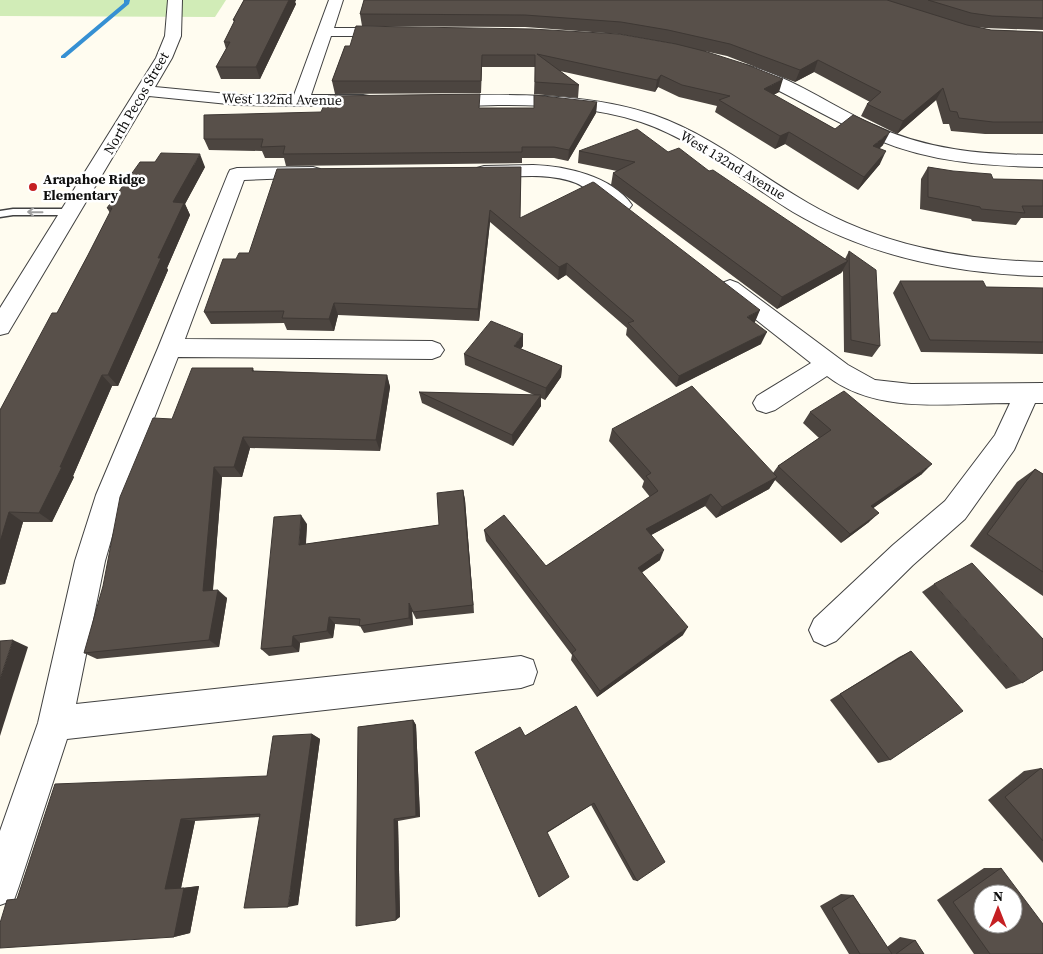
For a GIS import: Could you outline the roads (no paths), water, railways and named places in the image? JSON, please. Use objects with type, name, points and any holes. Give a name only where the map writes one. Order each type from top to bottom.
[{"type":"street","name":"North Pecos Street","points":[[0,327],[164,58],[173,36],[175,0]]},
{"type":"street","points":[[300,101],[336,0]]},
{"type":"street","points":[[324,32],[411,32]]},
{"type":"street","points":[[732,65],[770,79],[882,136],[932,153],[970,159],[1043,162]]},
{"type":"street","name":"West 132nd Avenue","points":[[145,91],[238,100],[378,100]]},
{"type":"street","name":"West 132nd Avenue","points":[[426,100],[562,101],[607,108],[647,118],[697,141],[803,208],[862,236],[926,257],[954,263],[1043,270]]},
{"type":"street","points":[[462,172],[560,173],[580,178],[602,190],[641,220]]},
{"type":"street","points":[[0,886],[54,723],[90,561],[110,495],[170,348],[237,174],[337,173]]},
{"type":"street","points":[[712,274],[828,364],[866,387],[878,391],[911,394],[1035,393]]},
{"type":"street","points":[[170,348],[432,350]]},
{"type":"street","points":[[766,403],[828,364]]},
{"type":"street","points":[[825,630],[903,555],[955,510],[1005,442],[1035,393]]},
{"type":"street","points":[[54,723],[521,672]]},
{"type":"lane","points":[[0,214],[13,212],[70,212]]},
{"type":"waterway","points":[[63,57],[127,3],[127,0]]},
{"type":"place","name":"Arapahoe Ridge Elementary","points":[[33,187]]}]
